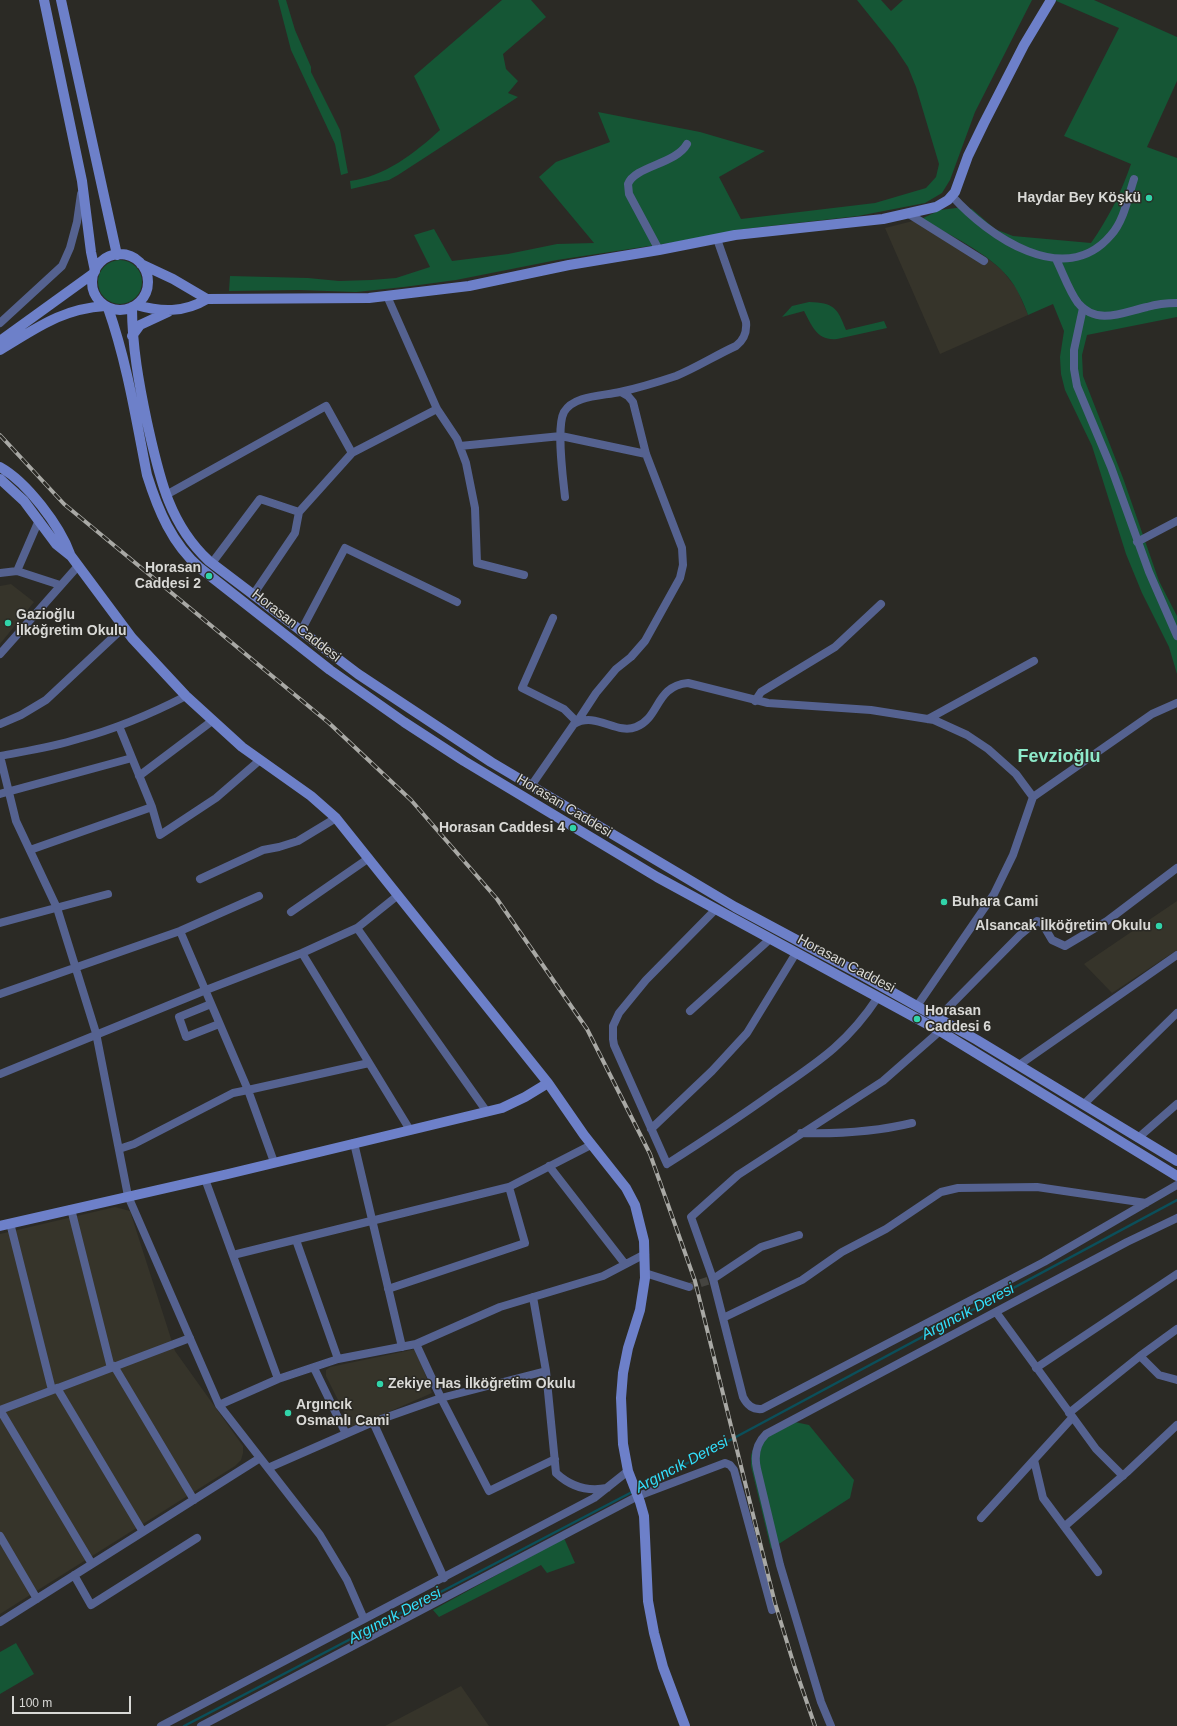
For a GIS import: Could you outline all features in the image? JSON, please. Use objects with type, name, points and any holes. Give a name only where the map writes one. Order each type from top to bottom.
[{"type":"street","points":[[44,0],[82,181],[94,272],[93,291],[99,301],[107,307]]},
{"type":"street","points":[[61,0],[117,255]]},
{"type":"street","points":[[0,350],[44,323],[80,309],[107,307],[119,310],[134,306],[172,310],[186,308],[206,299],[369,298],[387,296],[469,286],[569,265],[659,250],[734,235],[883,219],[909,214],[940,205],[955,192],[968,156],[998,96],[1050,0]]},
{"type":"street","points":[[659,250],[629,194],[628,184],[634,176],[678,155],[687,144]]},
{"type":"street","points":[[952,196],[979,222],[999,237],[1027,250],[1056,259],[1086,254],[1107,240],[1116,228],[1134,179]]},
{"type":"street","points":[[0,323],[62,266],[70,248],[77,222],[82,181]]},
{"type":"street","points":[[909,214],[984,261]]},
{"type":"street","points":[[565,497],[561,436],[562,416],[570,405],[577,401],[621,392],[676,375],[736,346],[743,338],[746,331],[746,322],[717,239]]},
{"type":"street","points":[[0,341],[94,272],[104,260],[117,255],[132,257],[141,264],[206,299]]},
{"type":"street","points":[[1056,259],[1075,299],[1083,308],[1097,316],[1108,317],[1154,305],[1177,303]]},
{"type":"street","points":[[134,306],[143,297],[147,286],[146,274],[141,264]]},
{"type":"street","points":[[387,296],[437,409],[451,429],[460,446],[468,470],[476,508],[477,563],[524,575]]},
{"type":"street","name":"Horasan Caddesi","points":[[134,306],[132,336],[140,390],[153,450],[166,495],[187,536],[201,554],[358,674],[425,720],[531,786],[734,907],[917,1006],[1019,1065],[1177,1161]]},
{"type":"street","name":"Horasan Caddesi","points":[[107,307],[115,328],[132,394],[147,475],[151,488],[175,540],[192,561],[330,670],[416,730],[573,828],[715,910],[940,1031],[1177,1176]]},
{"type":"street","points":[[1083,308],[1074,350],[1074,369],[1077,386],[1111,467],[1137,542],[1177,636]]},
{"type":"street","points":[[132,336],[140,324],[172,310]]},
{"type":"street","points":[[531,786],[574,724],[577,722],[596,692],[616,669],[631,658],[645,641],[677,584],[682,571],[682,548],[646,454],[633,402],[628,396],[621,392]]},
{"type":"street","points":[[166,495],[326,406],[352,454]]},
{"type":"street","points":[[253,595],[295,533],[298,512],[352,454],[437,409]]},
{"type":"street","points":[[460,446],[561,436],[646,454]]},
{"type":"street","points":[[0,467],[19,481],[32,495],[65,539],[71,556],[78,566],[124,627],[158,667],[212,721],[260,760],[305,791],[336,818],[548,1083],[591,1145],[621,1180],[631,1196],[641,1223],[645,1254],[645,1273],[640,1310],[628,1348],[622,1385],[622,1432],[630,1475],[644,1516],[648,1601],[654,1633],[663,1667],[685,1726]]},
{"type":"street","points":[[0,479],[24,501],[56,544],[71,556]]},
{"type":"street","points":[[212,563],[260,499],[298,512]]},
{"type":"street","points":[[17,571],[39,520]]},
{"type":"street","points":[[1137,542],[1177,520]]},
{"type":"street","points":[[301,631],[345,548],[456,602]]},
{"type":"street","points":[[0,654],[78,566]]},
{"type":"street","points":[[0,573],[17,571],[60,585]]},
{"type":"street","points":[[755,700],[761,692],[835,647],[881,604]]},
{"type":"street","points":[[553,618],[522,688],[564,709],[577,722]]},
{"type":"street","points":[[0,724],[21,715],[46,700],[124,627]]},
{"type":"street","points":[[928,719],[1034,661]]},
{"type":"street","points":[[577,722],[593,720],[627,729],[634,728],[645,721],[667,691],[682,684],[694,683],[755,700],[777,704],[802,704],[871,710],[928,719],[957,730],[988,749],[1016,774],[1033,797]]},
{"type":"street","points":[[186,696],[120,726],[76,740],[0,756],[16,820],[57,908],[97,1035],[128,1196],[219,1405],[310,1521],[330,1549],[347,1580],[364,1619]]},
{"type":"street","points":[[917,1006],[994,894],[1013,855],[1033,797],[1152,714],[1177,703]]},
{"type":"street","points":[[139,776],[212,721]]},
{"type":"street","points":[[120,726],[152,807],[160,835],[216,798],[260,760]]},
{"type":"street","points":[[0,794],[132,758]]},
{"type":"street","points":[[30,850],[152,807]]},
{"type":"street","points":[[200,879],[263,850],[279,847],[298,840],[336,818]]},
{"type":"street","points":[[291,912],[369,858]]},
{"type":"street","points":[[938,1018],[1020,935],[1037,922],[1042,923],[1052,940],[1065,946],[1107,921],[1177,868]]},
{"type":"street","points":[[0,923],[108,894]]},
{"type":"street","points":[[0,994],[180,931],[259,896]]},
{"type":"street","points":[[0,1074],[206,990],[302,953],[357,928],[397,896]]},
{"type":"street","points":[[715,910],[646,980],[619,1013],[613,1026],[614,1046],[667,1164],[722,1130],[821,1061],[852,1032],[878,997]]},
{"type":"street","points":[[357,928],[487,1112]]},
{"type":"street","points":[[180,931],[248,1090],[274,1162]]},
{"type":"street","points":[[690,1011],[770,939]]},
{"type":"street","points":[[302,953],[410,1130]]},
{"type":"street","points":[[651,1129],[712,1071],[747,1033],[796,953]]},
{"type":"street","points":[[1019,1065],[1177,955]]},
{"type":"street","points":[[211,1004],[179,1017],[186,1037],[219,1024]]},
{"type":"street","points":[[1083,1105],[1177,1013]]},
{"type":"street","points":[[940,1031],[883,1081],[738,1174],[691,1217],[714,1280],[744,1400],[752,1407],[762,1409],[1044,1262],[1177,1185]]},
{"type":"street","points":[[119,1148],[134,1144],[233,1093],[369,1063]]},
{"type":"street","points":[[143,1532],[54,1389],[5,1224],[205,1179],[487,1112],[514,1103],[548,1083]]},
{"type":"street","points":[[1138,1138],[1177,1104]]},
{"type":"street","points":[[802,1133],[848,1133],[886,1129],[912,1123]]},
{"type":"street","points":[[354,1143],[402,1347]]},
{"type":"street","points":[[233,1255],[509,1187],[591,1145]]},
{"type":"street","points":[[549,1166],[625,1264]]},
{"type":"street","points":[[205,1179],[278,1379]]},
{"type":"street","points":[[388,1289],[525,1243],[509,1187]]},
{"type":"street","points":[[723,1318],[802,1280],[842,1252],[886,1229],[935,1196],[947,1190],[958,1188],[1037,1187],[1146,1203]]},
{"type":"street","points":[[71,1209],[112,1367],[194,1500]]},
{"type":"street","points":[[831,1726],[821,1702],[778,1558],[755,1464],[757,1448],[766,1434],[1127,1242],[1177,1218]]},
{"type":"street","points":[[714,1280],[761,1247],[799,1235]]},
{"type":"street","points":[[296,1240],[338,1359]]},
{"type":"street","points":[[219,1405],[278,1379],[338,1359],[416,1344],[500,1307],[603,1276],[645,1254]]},
{"type":"street","points":[[645,1273],[689,1287]]},
{"type":"street","points":[[1036,1368],[1177,1274]]},
{"type":"street","points":[[533,1297],[546,1371],[556,1473],[571,1484],[585,1489],[607,1488]]},
{"type":"street","points":[[996,1312],[1096,1448],[1123,1476]]},
{"type":"street","points":[[981,1518],[1034,1460],[1071,1415],[1140,1356],[1177,1329]]},
{"type":"street","points":[[92,1564],[0,1410],[190,1338]]},
{"type":"street","points":[[416,1344],[441,1398],[489,1490],[555,1459]]},
{"type":"street","points":[[1140,1356],[1159,1376],[1177,1380]]},
{"type":"street","points":[[314,1368],[346,1434]]},
{"type":"street","points":[[268,1468],[373,1422],[441,1398],[546,1371]]},
{"type":"street","points":[[373,1422],[444,1578]]},
{"type":"street","points":[[1065,1526],[1123,1476],[1177,1425]]},
{"type":"street","points":[[0,1622],[260,1458]]},
{"type":"street","points":[[1034,1460],[1043,1498],[1098,1572]]},
{"type":"street","points":[[201,1726],[637,1494],[719,1464],[725,1463],[730,1465],[734,1470],[772,1610]]},
{"type":"street","points":[[161,1726],[594,1498],[607,1488],[630,1475]]},
{"type":"street","points":[[0,1536],[38,1599]]},
{"type":"street","points":[[74,1575],[91,1605],[197,1538]]},
{"type":"shaded area","points":[[921,219],[987,258],[1002,270],[1017,289],[1028,315],[940,354],[885,228]]},
{"type":"shaded area","name":"Gazioğlu İlköğretim Okulu","points":[[11,584],[34,602],[0,644],[0,586]]},
{"type":"shaded area","name":"Alsancak İlköğretim Okulu","points":[[1177,901],[1177,950],[1112,993],[1084,964]]},
{"type":"shaded area","points":[[115,1207],[130,1211],[175,1351],[243,1446],[243,1453],[241,1460],[235,1466],[0,1614],[0,1234]]},
{"type":"shaded area","name":"Zekiye Has İlköğretim Okulu","points":[[416,1349],[432,1393],[352,1428],[326,1376],[326,1370],[330,1367]]},
{"type":"shaded area","points":[[461,1686],[489,1726],[385,1726]]},
{"type":"green space","points":[[278,0],[286,0],[295,30],[311,67],[311,72],[340,130],[348,173],[341,175],[335,144],[291,50]]},
{"type":"green space","points":[[502,0],[531,0],[546,17],[503,54],[506,69],[518,81],[508,93],[518,97],[389,180],[351,189],[350,181],[375,175],[398,163],[440,130],[414,76]]},
{"type":"green space","points":[[857,0],[881,0],[891,11],[903,0],[1032,0],[975,112],[950,180],[942,193],[925,203],[858,216],[744,229],[676,242],[557,260],[456,280],[404,287],[356,292],[299,290],[229,291],[230,276],[308,278],[339,281],[396,278],[430,267],[414,235],[434,229],[452,261],[508,254],[557,244],[594,243],[539,177],[556,162],[610,142],[598,112],[700,132],[765,151],[719,177],[741,219],[875,203],[926,188],[936,177],[939,164],[916,87],[908,67],[894,46]]},
{"type":"green space","points":[[1054,0],[1094,0],[1177,37],[1177,81],[1147,147],[1177,158],[1177,317],[1087,335],[1082,355],[1083,376],[1123,478],[1159,581],[1177,616],[1177,674],[1169,647],[1142,593],[1126,554],[1092,446],[1065,390],[1061,374],[1060,357],[1064,331],[1053,304],[1028,315],[1017,290],[1000,269],[968,245],[921,219],[940,210],[964,207],[972,209],[995,229],[1013,236],[1091,243],[1103,225],[1123,185],[1131,164],[1064,136],[1119,28]]},
{"type":"green space","points":[[116,260],[124,260],[129,261],[136,266],[141,273],[141,291],[136,298],[129,303],[116,304],[108,301],[101,294],[98,286],[98,278],[101,270],[108,263]]},
{"type":"green space","points":[[809,302],[829,305],[834,308],[840,316],[846,330],[884,321],[887,328],[837,339],[830,339],[825,338],[816,331],[804,311],[782,317],[792,306]]},
{"type":"green space","points":[[795,1422],[809,1425],[854,1480],[850,1498],[771,1549],[751,1466],[751,1455],[755,1444]]},
{"type":"green space","points":[[564,1538],[575,1563],[547,1573],[541,1565],[439,1617],[433,1610]]},
{"type":"green space","points":[[16,1643],[34,1674],[0,1694],[0,1652]]},
{"type":"waterway","name":"Argıncık Deresi","points":[[639,1489],[1177,1200]]},
{"type":"waterway","name":"Argıncık Deresi","points":[[184,1726],[634,1491]]},
{"type":"tunnel","points":[[689,1287],[713,1279]]},
{"type":"railway","points":[[0,435],[64,504],[329,723],[411,800],[497,899],[587,1029],[650,1154],[695,1281],[775,1603],[815,1726]]},
{"type":"place","name":"Haydar Bey Köşkü","points":[[1149,198]]},
{"type":"place","name":"Horasan Caddesi 2","points":[[209,576]]},
{"type":"place","name":"Gazioğlu İlköğretim Okulu","points":[[8,623]]},
{"type":"place","name":"Horasan Caddesi 4","points":[[573,828]]},
{"type":"place","name":"Buhara Cami","points":[[944,902]]},
{"type":"place","name":"Alsancak İlköğretim Okulu","points":[[1159,926]]},
{"type":"place","name":"Horasan Caddesi 6","points":[[917,1019]]},
{"type":"place","name":"Zekiye Has İlköğretim Okulu","points":[[380,1384]]},
{"type":"place","name":"Argıncık Osmanlı Cami","points":[[288,1413]]},
{"type":"district","name":"Fevzioğlu","points":[[1059,757]]}]
